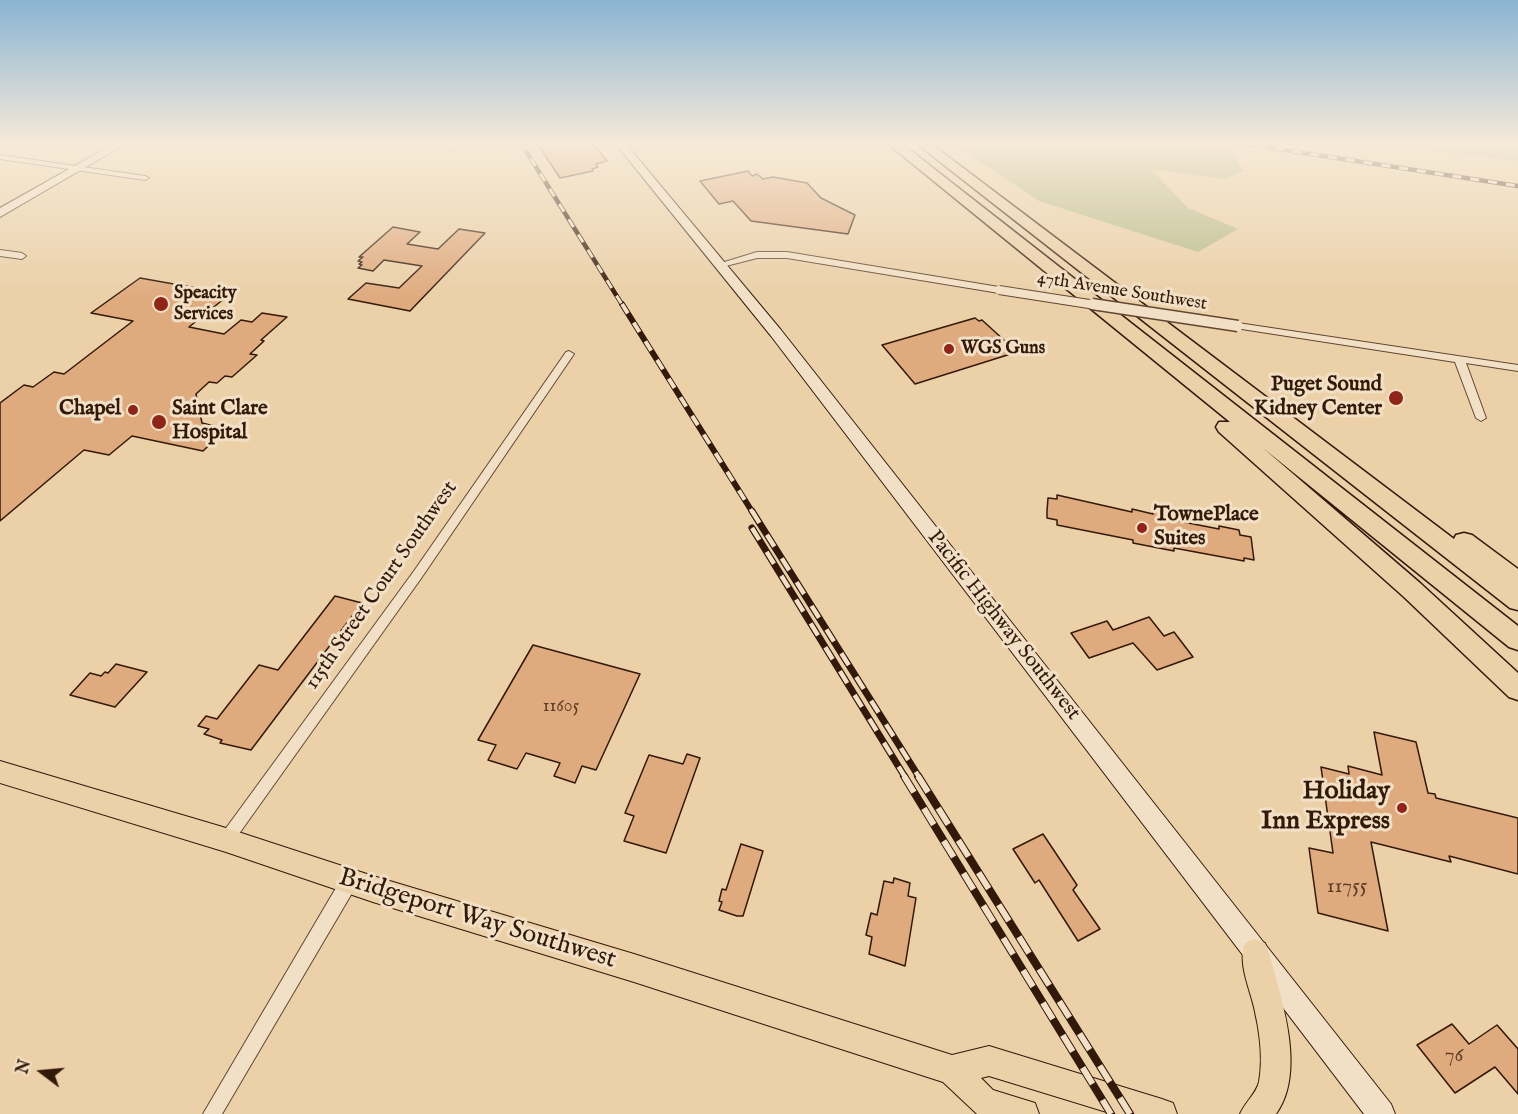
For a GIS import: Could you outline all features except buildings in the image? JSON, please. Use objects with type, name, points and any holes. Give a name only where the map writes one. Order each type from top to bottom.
[{"type":"highway","points":[[958,195],[1518,640]]},
{"type":"highway","points":[[990,195],[1518,602]]},
{"type":"highway","points":[[1060,277],[1101,320],[1292,484],[1518,689]]},
{"type":"highway","points":[[1100,279],[1227,364],[1518,581]]},
{"type":"main road","points":[[0,213],[31,195]]},
{"type":"main road","name":"Pacific Highway Southwest","points":[[664,195],[722,264],[1381,1114]]},
{"type":"main road","name":"Bridgeport Way Southwest","points":[[0,772],[226,840],[349,882],[634,968],[952,1071],[984,1102],[1024,1114]]},
{"type":"main road","points":[[1255,953],[1268,1004],[1275,1047],[1275,1070],[1270,1096],[1255,1114]]},
{"type":"main road","points":[[952,1071],[989,1061],[1162,1114]]},
{"type":"street","points":[[0,253],[22,256]]},
{"type":"street","name":"47th Avenue Southwest","points":[[722,264],[757,255],[787,255],[914,278],[1518,368]]},
{"type":"street","name":"115th Street Court Southwest","points":[[226,840],[418,574],[569,354]]},
{"type":"street","points":[[1459,358],[1481,418]]},
{"type":"street","points":[[212,1114],[349,882]]},
{"type":"green space","points":[[1030,195],[1176,195],[1188,208],[1238,229],[1198,252],[1039,201]]},
{"type":"railway","points":[[554,195],[623,306]]},
{"type":"railway","points":[[622,304],[753,513]]},
{"type":"railway","points":[[752,511],[919,777]]},
{"type":"railway","points":[[752,528],[905,777]]},
{"type":"railway","points":[[904,776],[1111,1114]]},
{"type":"railway","points":[[918,776],[1130,1114]]},
{"type":"place","name":"Speacity Services","points":[[161,304]]},
{"type":"place","name":"WGS Guns","points":[[949,349]]},
{"type":"place","name":"Puget Sound Kidney Center","points":[[1396,398]]},
{"type":"place","name":"Chapel","points":[[133,410]]},
{"type":"place","name":"Saint Clare Hospital","points":[[159,422]]},
{"type":"place","name":"TownePlace Suites","points":[[1142,528]]},
{"type":"place","name":"Holiday Inn Express","points":[[1402,808]]}]
